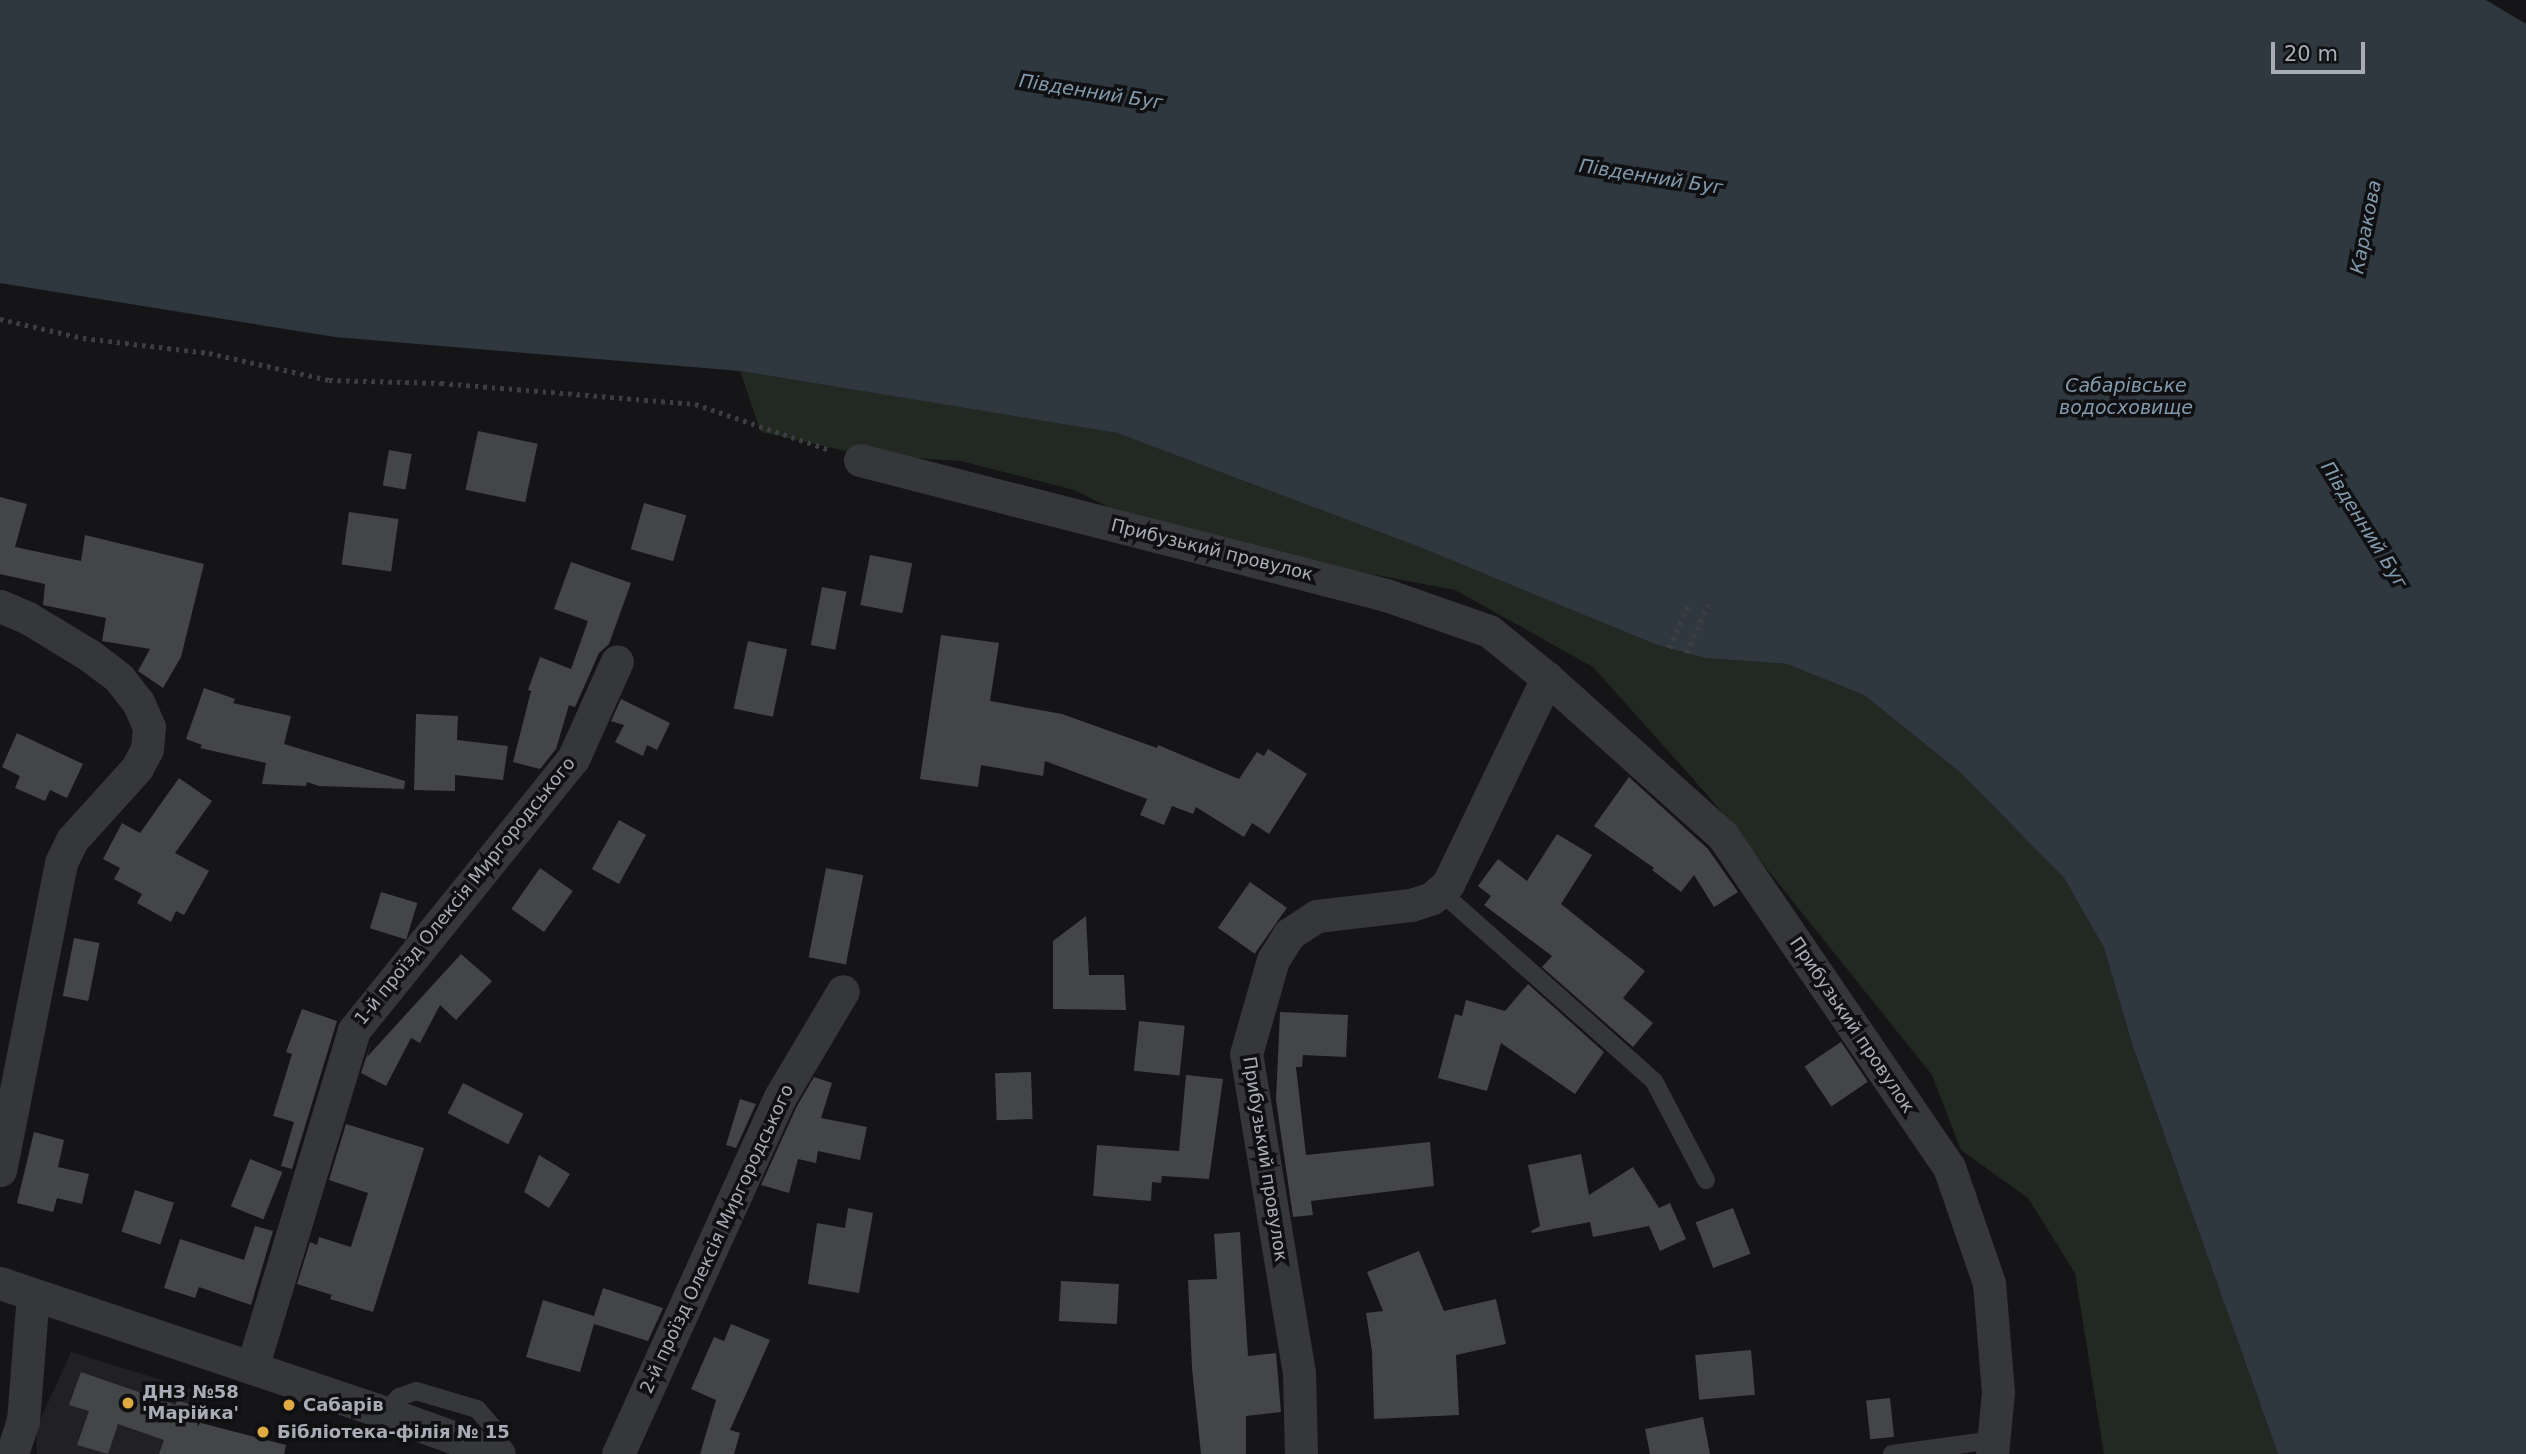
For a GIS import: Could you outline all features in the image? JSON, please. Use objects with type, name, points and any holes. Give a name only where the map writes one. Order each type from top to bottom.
[{"type":"street","name":"Прибузький провулок","points":[[860,460],[1386,595],[1489,631],[1547,678],[1723,836],[1949,1167],[1989,1283],[1998,1392],[1993,1447]]},
{"type":"street","points":[[0,606],[28,618],[89,655],[119,678],[138,702],[149,727],[147,749],[136,768],[72,840],[61,863],[0,1170]]},
{"type":"street","name":"1-й проїзд Олексія Миргородського","points":[[253,1368],[354,1030],[573,759],[617,660]]},
{"type":"street","points":[[1440,891],[1448,884],[1547,678]]},
{"type":"street","name":"Прибузький провулок","points":[[1301,1454],[1299,1373],[1246,1054],[1273,960],[1289,934],[1317,916],[1411,905],[1432,898],[1440,891]]},
{"type":"street","name":"2-й проїзд Олексія Миргородського","points":[[618,1454],[780,1097],[843,990]]},
{"type":"street","points":[[0,1283],[386,1413],[499,1454]]},
{"type":"street","points":[[12,1454],[23,1421],[33,1295]]},
{"type":"lane","points":[[1440,891],[1654,1081],[1706,1181]]},
{"type":"lane","points":[[1892,1454],[1993,1447]]},
{"type":"path","points":[[0,319],[83,338],[209,352],[329,380],[441,383],[695,404],[860,460]]},
{"type":"path","points":[[1669,648],[1690,602]]},
{"type":"path","points":[[1686,653],[1708,606]]},
{"type":"shaded area","points":[[740,371],[1117,433],[1417,546],[1657,645],[1705,658],[1787,664],[1864,695],[1961,773],[2064,878],[2104,948],[2133,1047],[2278,1454],[2104,1454],[2075,1273],[2028,1198],[1961,1150],[1932,1075],[1711,799],[1593,667],[1455,590],[1265,554],[1125,515],[1074,490],[961,461],[864,455],[761,432]]},
{"type":"shaded area","name":"ДНЗ №58 'Марійка'","points":[[71,1352],[210,1395],[191,1454],[37,1454],[36,1429]]},
{"type":"water","name":"Сабарівське водосховище","points":[[0,0],[2486,0],[2526,24],[2526,1454],[2278,1454],[2133,1047],[2104,948],[2064,878],[1961,773],[1864,695],[1787,664],[1705,658],[1657,645],[1417,546],[1117,433],[740,371],[335,337],[0,283]]},
{"type":"building","points":[[478,431],[538,444],[525,502],[466,490]]},
{"type":"building","points":[[389,450],[412,454],[405,489],[383,485]]},
{"type":"building","points":[[0,497],[27,504],[15,547],[81,561],[85,535],[204,564],[181,657],[163,688],[138,671],[150,649],[102,641],[106,618],[43,605],[45,584],[0,574]]},
{"type":"building","points":[[644,503],[686,515],[673,561],[631,549]]},
{"type":"building","points":[[349,512],[399,519],[391,571],[342,564]]},
{"type":"building","points":[[870,555],[912,563],[902,613],[860,605]]},
{"type":"building","points":[[571,562],[631,583],[609,644],[599,653],[575,707],[569,705],[556,749],[540,769],[513,762],[531,691],[528,690],[540,657],[571,669],[588,621],[554,609]]},
{"type":"building","points":[[822,587],[847,592],[835,650],[811,645]]},
{"type":"building","points":[[941,635],[999,643],[990,701],[1062,714],[1157,748],[1158,745],[1239,779],[1257,752],[1264,756],[1268,749],[1307,774],[1269,834],[1252,823],[1244,837],[1196,807],[1193,814],[1172,806],[1164,825],[1140,815],[1147,799],[1045,761],[1043,776],[981,765],[978,787],[920,779]]},
{"type":"building","points":[[748,641],[787,649],[773,717],[734,708]]},
{"type":"building","points":[[204,688],[235,699],[233,703],[291,716],[284,744],[405,781],[404,789],[319,786],[307,782],[306,786],[262,784],[266,763],[200,748],[202,745],[186,739]]},
{"type":"building","points":[[621,699],[670,723],[657,750],[647,745],[643,756],[615,742],[624,725],[611,721]]},
{"type":"building","points":[[416,714],[458,716],[457,740],[508,746],[503,780],[455,775],[455,791],[414,790]]},
{"type":"building","points":[[17,733],[83,764],[67,798],[50,790],[45,801],[15,788],[20,776],[2,767]]},
{"type":"building","points":[[1629,777],[1708,849],[1738,892],[1714,907],[1694,875],[1681,892],[1652,870],[1654,868],[1594,826]]},
{"type":"building","points":[[179,778],[212,801],[175,853],[209,871],[184,915],[176,911],[171,922],[137,903],[142,894],[114,879],[120,868],[103,859],[122,823],[140,833]]},
{"type":"building","points":[[619,820],[646,835],[619,884],[592,869]]},
{"type":"building","points":[[1557,834],[1592,855],[1561,904],[1645,971],[1623,998],[1653,1023],[1633,1047],[1542,967],[1552,956],[1484,905],[1491,896],[1478,886],[1498,859],[1527,881]]},
{"type":"building","points":[[540,868],[573,891],[544,932],[511,909]]},
{"type":"building","points":[[826,868],[863,875],[846,965],[809,957]]},
{"type":"building","points":[[1250,882],[1287,908],[1255,954],[1218,928]]},
{"type":"building","points":[[381,892],[417,903],[406,939],[370,928]]},
{"type":"building","points":[[1086,916],[1089,975],[1124,975],[1126,1010],[1053,1009],[1053,941]]},
{"type":"building","points":[[74,938],[100,943],[88,1001],[63,996]]},
{"type":"building","points":[[461,954],[492,981],[456,1020],[440,1005],[420,1043],[411,1038],[386,1086],[361,1073],[373,1037],[367,1057]]},
{"type":"building","points":[[1528,984],[1604,1052],[1575,1094],[1501,1043],[1487,1091],[1438,1078],[1455,1014],[1462,1016],[1466,1000],[1505,1011]]},
{"type":"building","points":[[302,1009],[337,1021],[292,1169],[281,1166],[294,1122],[273,1116],[292,1054],[286,1052]]},
{"type":"building","points":[[1280,1012],[1348,1015],[1346,1057],[1303,1055],[1302,1067],[1296,1067],[1306,1155],[1430,1142],[1434,1186],[1311,1201],[1313,1215],[1293,1217],[1276,1100]]},
{"type":"building","points":[[1139,1021],[1185,1026],[1180,1076],[1134,1071]]},
{"type":"building","points":[[1841,1042],[1868,1082],[1831,1106],[1805,1067]]},
{"type":"building","points":[[1031,1072],[1033,1119],[997,1120],[995,1073]]},
{"type":"building","points":[[1186,1075],[1223,1079],[1209,1179],[1162,1176],[1161,1183],[1152,1182],[1151,1201],[1093,1196],[1097,1145],[1179,1151]]},
{"type":"building","points":[[814,1077],[832,1083],[821,1118],[867,1127],[860,1160],[818,1151],[816,1163],[798,1159],[789,1193],[761,1185],[797,1106]]},
{"type":"building","points":[[463,1083],[524,1114],[508,1144],[448,1113]]},
{"type":"building","points":[[740,1099],[756,1104],[736,1148],[726,1145]]},
{"type":"building","points":[[346,1124],[424,1148],[373,1312],[330,1299],[332,1295],[297,1284],[310,1242],[317,1245],[319,1237],[351,1247],[368,1193],[329,1180]]},
{"type":"building","points":[[34,1132],[64,1140],[58,1167],[89,1174],[82,1204],[57,1198],[53,1212],[17,1203]]},
{"type":"building","points":[[1581,1154],[1589,1195],[1633,1167],[1659,1208],[1670,1203],[1686,1239],[1660,1251],[1649,1226],[1593,1237],[1590,1222],[1532,1233],[1531,1231],[1540,1226],[1528,1165]]},
{"type":"building","points":[[539,1155],[570,1174],[549,1208],[524,1192]]},
{"type":"building","points":[[250,1159],[282,1172],[263,1219],[231,1206]]},
{"type":"building","points":[[135,1190],[174,1203],[160,1245],[121,1232]]},
{"type":"building","points":[[848,1208],[873,1213],[859,1293],[808,1284],[817,1223],[845,1228]]},
{"type":"building","points":[[1733,1208],[1751,1254],[1713,1268],[1696,1222]]},
{"type":"building","points":[[255,1226],[273,1231],[251,1305],[199,1287],[195,1298],[164,1288],[180,1239],[244,1260]]},
{"type":"building","points":[[1240,1232],[1248,1356],[1276,1353],[1281,1412],[1246,1416],[1246,1454],[1201,1454],[1192,1368],[1188,1280],[1217,1279],[1214,1234]]},
{"type":"building","points":[[1419,1251],[1444,1311],[1496,1299],[1506,1344],[1456,1355],[1459,1415],[1374,1419],[1372,1351],[1366,1313],[1383,1311],[1367,1272]]},
{"type":"building","points":[[1061,1281],[1119,1284],[1117,1324],[1059,1321]]},
{"type":"building","points":[[603,1288],[663,1308],[648,1341],[594,1324],[580,1372],[526,1357],[543,1300],[594,1316]]},
{"type":"building","points":[[731,1324],[770,1340],[730,1430],[740,1433],[734,1454],[700,1454],[716,1400],[691,1389],[714,1337],[724,1341]]},
{"type":"building","points":[[1751,1350],[1755,1395],[1699,1400],[1695,1355]]},
{"type":"building","points":[[81,1372],[176,1405],[177,1400],[206,1410],[201,1423],[286,1445],[284,1454],[159,1454],[164,1440],[118,1424],[108,1454],[77,1445],[89,1411],[69,1405]]},
{"type":"building","points":[[1890,1398],[1894,1437],[1870,1439],[1866,1401]]},
{"type":"building","points":[[1703,1417],[1710,1454],[1650,1454],[1645,1429]]},
{"type":"place","name":"ДНЗ №58 'Марійка'","points":[[128,1403]]},
{"type":"place","name":"Сабарів","points":[[289,1405]]},
{"type":"place","name":"Бібліотека-філія № 15","points":[[263,1432]]},
{"type":"water label","name":"Південний Буг","points":[[1091,92]]},
{"type":"water label","name":"Південний Буг","points":[[1651,177]]},
{"type":"water label","name":"Каракова","points":[[2366,227]]},
{"type":"water label","name":"Південний Буг","points":[[2364,525]]}]
